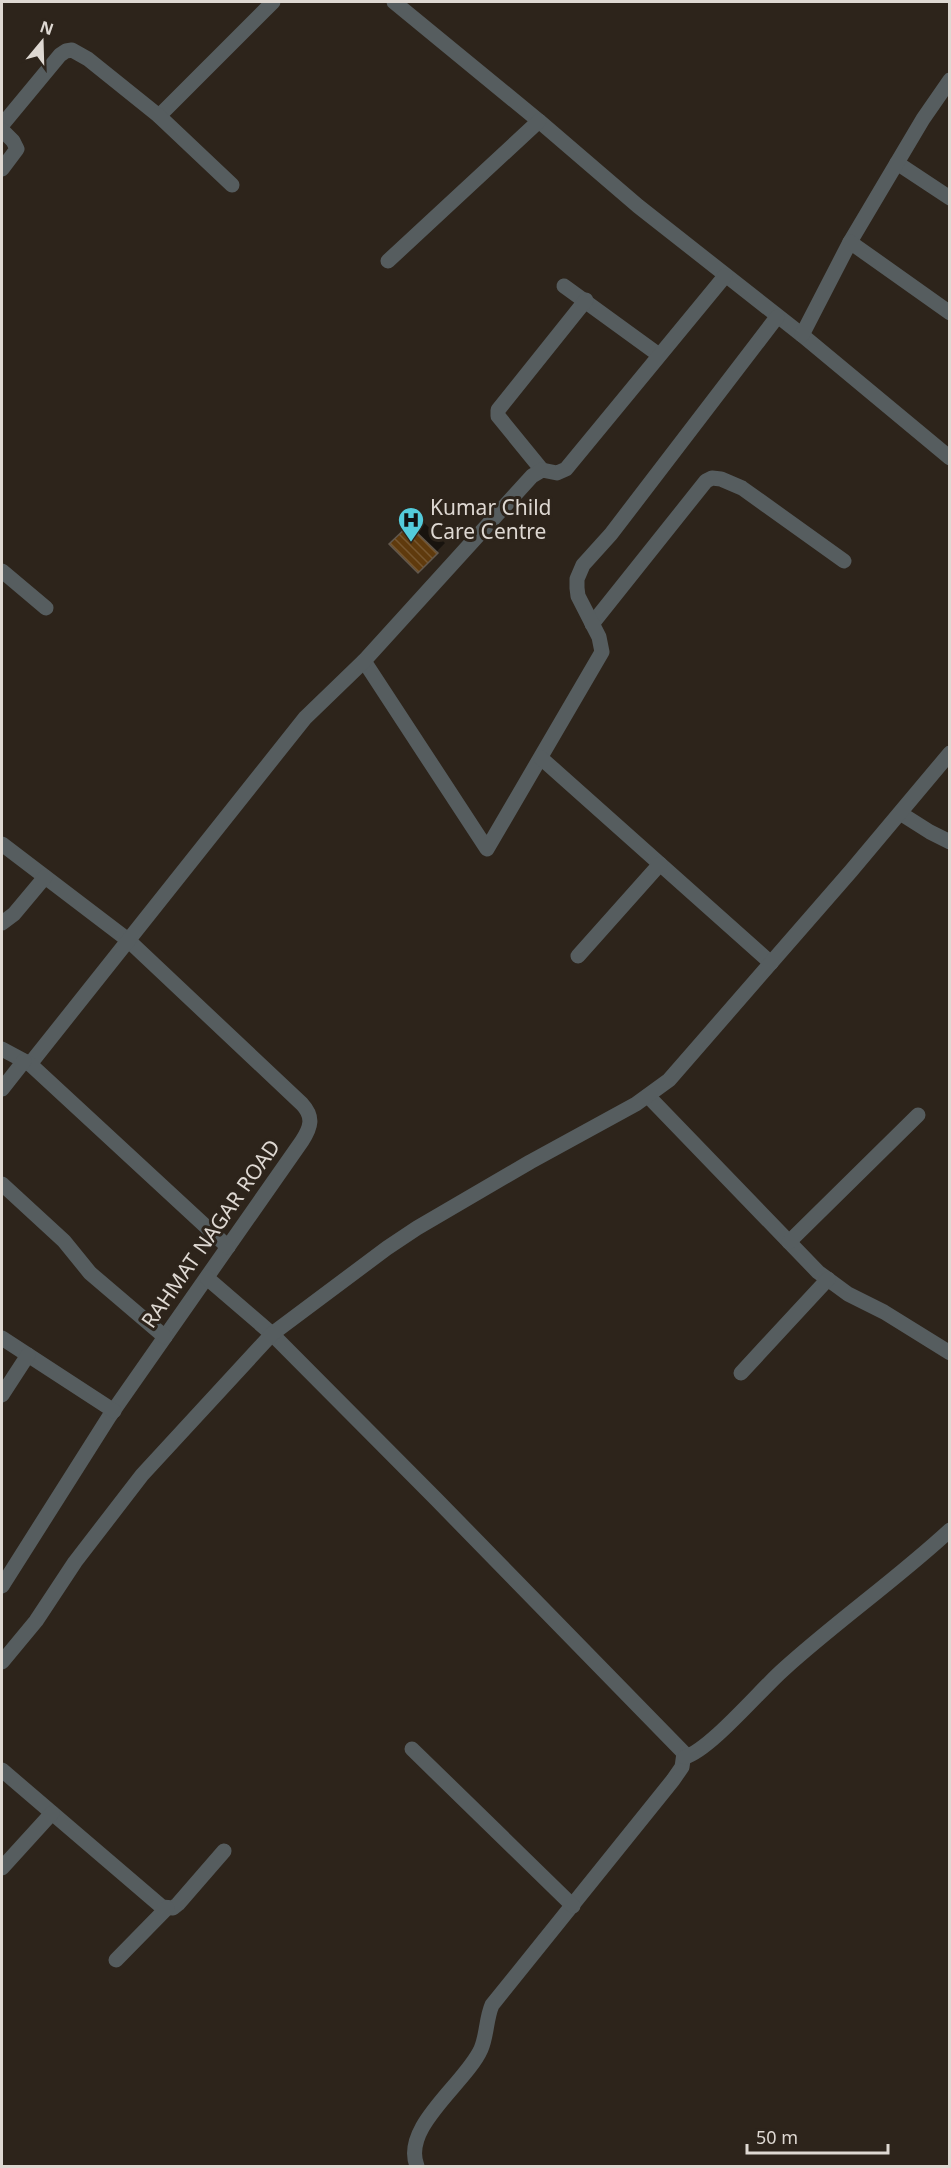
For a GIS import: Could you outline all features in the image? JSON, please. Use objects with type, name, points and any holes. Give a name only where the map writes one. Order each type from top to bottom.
[{"type":"street","points":[[159,116],[273,2]]},
{"type":"street","points":[[394,2],[638,206],[724,276],[802,335],[950,458]]},
{"type":"street","points":[[2,125],[60,55],[72,50],[88,59],[159,116],[232,185]]},
{"type":"street","points":[[802,335],[850,242],[922,119],[950,80]]},
{"type":"street","points":[[388,261],[539,121]]},
{"type":"street","points":[[2,130],[14,141],[17,150],[2,169]]},
{"type":"street","points":[[897,163],[950,198]]},
{"type":"street","points":[[850,242],[950,313]]},
{"type":"street","points":[[586,300],[498,410],[498,416],[542,470],[557,473],[566,469],[724,276]]},
{"type":"street","points":[[564,286],[659,355]]},
{"type":"street","points":[[364,661],[487,849],[602,652],[601,644],[578,596],[577,579],[583,566],[611,534],[777,317]]},
{"type":"street","points":[[2,1089],[27,1063],[128,940],[306,718],[364,661],[532,477],[542,470]]},
{"type":"street","points":[[592,624],[706,481],[712,478],[722,478],[742,488],[844,561]]},
{"type":"street","points":[[2,571],[46,608]]},
{"type":"street","points":[[2,1662],[36,1621],[75,1562],[142,1475],[272,1335],[417,1228],[648,1096],[669,1080],[950,753]]},
{"type":"street","points":[[541,758],[771,963]]},
{"type":"street","points":[[900,813],[950,842]]},
{"type":"street","points":[[2,844],[128,940]]},
{"type":"street","points":[[578,956],[660,864]]},
{"type":"street","points":[[2,924],[14,914],[45,877]]},
{"type":"street","name":"RAHMAT NAGAR ROAD","points":[[4,1576],[114,1411],[302,1141],[309,1129],[311,1119],[302,1104],[128,940]]},
{"type":"street","points":[[2,1049],[27,1063],[228,1247]]},
{"type":"street","points":[[648,1096],[818,1272],[848,1294],[884,1311],[950,1353]]},
{"type":"street","points":[[789,1242],[918,1116]]},
{"type":"street","points":[[2,1184],[64,1240],[90,1273],[165,1337]]},
{"type":"street","points":[[207,1278],[272,1335],[681,1748],[685,1757],[682,1767],[673,1780],[492,2005],[488,2013],[480,2050],[420,2132],[414,2150],[417,2166]]},
{"type":"street","points":[[741,1373],[828,1279]]},
{"type":"street","points":[[2,1338],[114,1411]]},
{"type":"street","points":[[2,1395],[28,1355]]},
{"type":"street","points":[[685,1757],[693,1755],[784,1669],[950,1530]]},
{"type":"street","points":[[412,1749],[573,1906]]},
{"type":"street","points":[[2,1770],[162,1907],[173,1908],[178,1904],[224,1851]]},
{"type":"street","points":[[2,1868],[52,1813]]},
{"type":"street","points":[[116,1960],[167,1908]]},
{"type":"building","points":[[409,525],[438,553],[418,573],[389,544]]},
{"type":"place","name":"Kumar Child Care Centre","points":[[411,543]]}]
